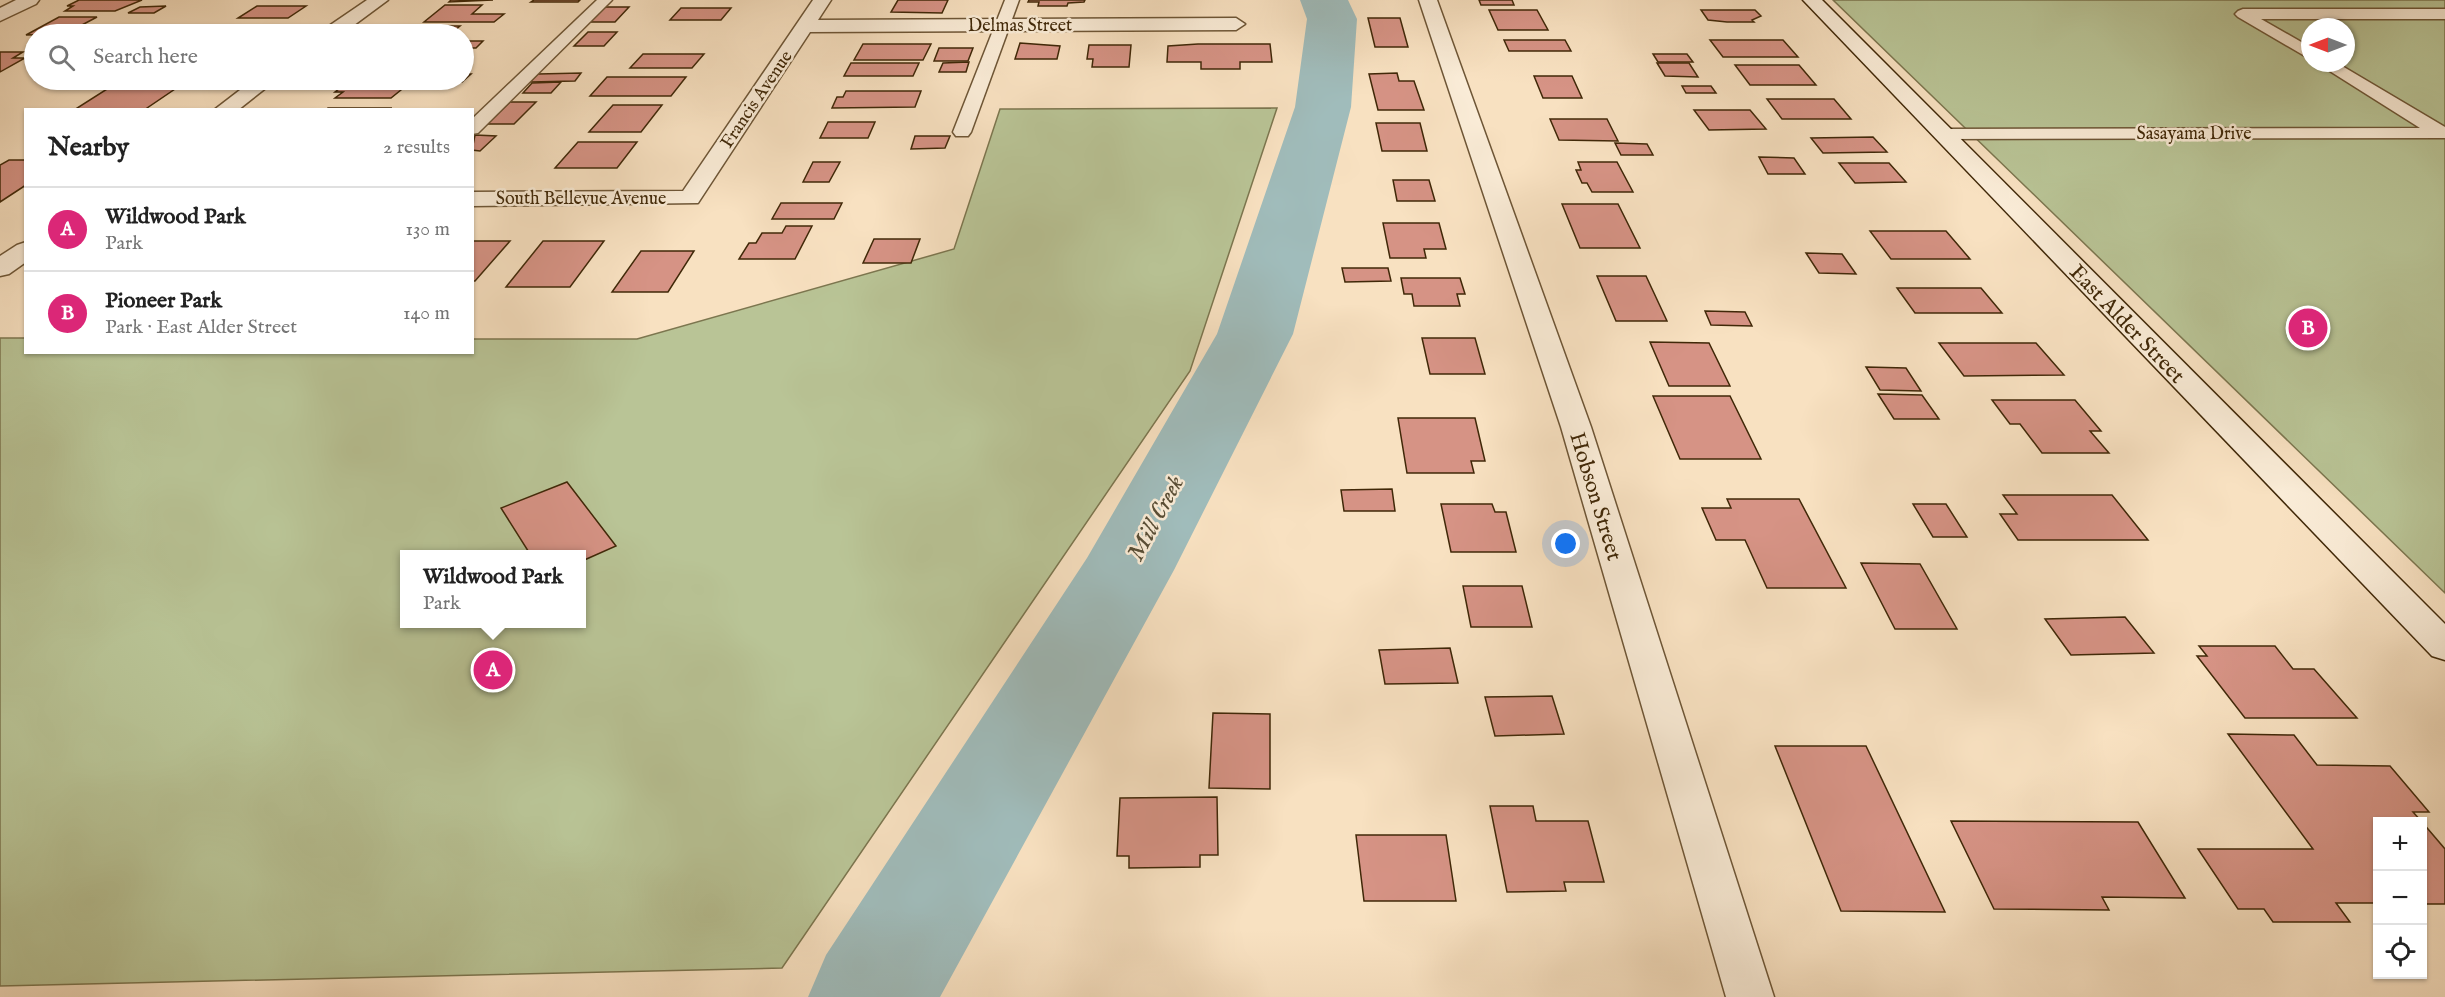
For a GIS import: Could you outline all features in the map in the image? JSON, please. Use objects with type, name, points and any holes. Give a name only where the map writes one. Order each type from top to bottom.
[{"type":"street","points":[[0,15],[30,0]]},
{"type":"street","points":[[344,24],[379,0]]},
{"type":"street","name":"Francis Avenue","points":[[690,198],[822,0]]},
{"type":"street","name":"Hobson Street","points":[[1428,0],[1576,427],[1750,997]]},
{"type":"street","name":"East Alder Street","points":[[1812,0],[2445,647]]},
{"type":"street","name":"Delmas Street","points":[[805,26],[1236,24]]},
{"type":"street","points":[[227,108],[252,90]]},
{"type":"street","name":"South Bellevue Avenue","points":[[474,199],[690,198]]},
{"type":"street","points":[[0,237],[24,237]]},
{"type":"street","points":[[0,268],[24,251]]},
{"type":"lane","points":[[474,127],[605,0]]},
{"type":"lane","points":[[962,132],[1012,0]]},
{"type":"lane","points":[[2301,49],[2243,14],[2445,14]]},
{"type":"lane","points":[[2340,72],[2443,133]]},
{"type":"lane","name":"Sasayama Drive","points":[[1943,134],[2443,133]]},
{"type":"green space","points":[[1833,0],[2445,0],[2445,593]]},
{"type":"green space","points":[[1277,108],[1190,371],[782,968],[0,986],[0,338],[24,338],[24,354],[474,354],[474,339],[637,339],[954,249],[1000,109]]},
{"type":"building","points":[[79,0],[142,0],[115,11],[65,11],[73,6],[67,6]]},
{"type":"building","points":[[451,0],[493,0],[449,2]]},
{"type":"building","points":[[534,0],[580,0],[578,2],[531,2]]},
{"type":"building","points":[[898,0],[948,0],[942,13],[891,12]]},
{"type":"building","points":[[1029,0],[1085,0],[1068,3],[1067,6],[1038,6],[1039,2],[1028,2]]},
{"type":"building","points":[[1479,0],[1512,0],[1514,5],[1481,5]]},
{"type":"building","points":[[445,5],[482,5],[472,14],[504,14],[494,22],[424,22]]},
{"type":"building","points":[[166,6],[154,13],[128,13],[140,7]]},
{"type":"building","points":[[257,6],[306,6],[288,18],[238,18]]},
{"type":"building","points":[[602,7],[629,7],[615,22],[587,22]]},
{"type":"building","points":[[681,8],[731,8],[721,20],[670,20]]},
{"type":"building","points":[[1489,10],[1537,10],[1548,30],[1498,30]]},
{"type":"building","points":[[1701,10],[1755,10],[1761,16],[1752,20],[1754,22],[1727,22],[1708,20]]},
{"type":"building","points":[[59,17],[97,17],[84,24],[46,24]]},
{"type":"building","points":[[1368,18],[1400,18],[1408,47],[1375,47]]},
{"type":"building","points":[[588,32],[617,32],[604,46],[574,46]]},
{"type":"building","points":[[1504,40],[1565,40],[1571,51],[1509,51]]},
{"type":"building","points":[[1710,40],[1783,40],[1798,57],[1723,57]]},
{"type":"building","points":[[474,41],[483,41],[474,48]]},
{"type":"building","points":[[1020,43],[1060,46],[1057,59],[1015,59]]},
{"type":"building","points":[[863,44],[931,44],[923,60],[854,60]]},
{"type":"building","points":[[1270,44],[1272,62],[1240,62],[1240,69],[1201,69],[1201,62],[1167,62],[1168,46]]},
{"type":"building","points":[[1089,45],[1131,45],[1129,67],[1092,67],[1093,59],[1087,59]]},
{"type":"building","points":[[939,48],[973,48],[968,61],[934,61]]},
{"type":"building","points":[[0,52],[23,52],[13,58],[24,59],[0,72]]},
{"type":"building","points":[[643,54],[704,54],[692,68],[630,68]]},
{"type":"building","points":[[1653,54],[1687,54],[1693,62],[1658,62]]},
{"type":"building","points":[[969,62],[966,72],[939,72],[943,63]]},
{"type":"building","points":[[851,63],[919,63],[913,76],[844,76]]},
{"type":"building","points":[[1657,63],[1689,63],[1698,77],[1665,76]]},
{"type":"building","points":[[1735,65],[1799,65],[1816,85],[1750,85]]},
{"type":"building","points":[[581,73],[575,81],[530,82],[538,74]]},
{"type":"building","points":[[1397,73],[1399,81],[1414,81],[1424,110],[1378,110],[1369,74]]},
{"type":"building","points":[[1534,76],[1572,76],[1582,98],[1543,98]]},
{"type":"building","points":[[607,77],[686,77],[671,96],[590,96]]},
{"type":"building","points":[[561,82],[551,93],[523,93],[532,83]]},
{"type":"building","points":[[1682,86],[1711,86],[1716,93],[1686,93]]},
{"type":"building","points":[[105,90],[174,90],[147,108],[77,108]]},
{"type":"building","points":[[338,90],[401,90],[391,98],[335,98],[343,92],[335,92]]},
{"type":"building","points":[[846,91],[921,91],[915,107],[832,108],[837,97],[843,97]]},
{"type":"building","points":[[1767,99],[1834,99],[1851,119],[1782,119]]},
{"type":"building","points":[[510,102],[536,102],[514,124],[487,124]]},
{"type":"building","points":[[613,105],[662,105],[641,132],[589,132]]},
{"type":"building","points":[[1694,110],[1750,110],[1766,129],[1709,130]]},
{"type":"building","points":[[1550,119],[1607,119],[1618,141],[1559,140]]},
{"type":"building","points":[[828,122],[875,122],[868,138],[820,138]]},
{"type":"building","points":[[1376,123],[1420,123],[1427,151],[1382,151]]},
{"type":"building","points":[[475,135],[496,136],[480,151],[474,150]]},
{"type":"building","points":[[915,136],[950,136],[945,148],[911,149]]},
{"type":"building","points":[[1873,137],[1887,152],[1823,153],[1811,138]]},
{"type":"building","points":[[578,142],[637,142],[617,168],[555,168]]},
{"type":"building","points":[[1615,143],[1647,144],[1653,155],[1621,155]]},
{"type":"building","points":[[1759,157],[1794,158],[1805,174],[1768,174]]},
{"type":"building","points":[[9,160],[24,160],[24,186],[0,202],[0,165]]},
{"type":"building","points":[[813,162],[840,162],[829,182],[803,182]]},
{"type":"building","points":[[1578,162],[1617,162],[1633,192],[1592,192],[1587,183],[1582,183],[1576,170],[1581,170]]},
{"type":"building","points":[[1839,163],[1889,163],[1906,182],[1855,183]]},
{"type":"building","points":[[1393,180],[1429,180],[1435,201],[1397,201]]},
{"type":"building","points":[[781,203],[842,203],[834,219],[772,219]]},
{"type":"building","points":[[1562,204],[1618,204],[1640,248],[1580,248]]},
{"type":"building","points":[[1383,223],[1439,223],[1446,249],[1424,249],[1426,258],[1390,258]]},
{"type":"building","points":[[786,226],[812,226],[795,259],[739,259],[749,243],[756,243],[762,233],[782,233]]},
{"type":"building","points":[[1870,231],[1946,231],[1970,259],[1891,259]]},
{"type":"building","points":[[874,239],[920,239],[911,263],[863,263]]},
{"type":"building","points":[[474,241],[510,241],[475,281]]},
{"type":"building","points":[[543,241],[604,241],[570,287],[506,287]]},
{"type":"building","points":[[641,251],[694,251],[668,292],[612,292]]},
{"type":"building","points":[[1806,253],[1842,254],[1856,274],[1819,273]]},
{"type":"building","points":[[1342,268],[1388,268],[1391,281],[1345,282]]},
{"type":"building","points":[[1597,276],[1646,276],[1667,321],[1616,321]]},
{"type":"building","points":[[1401,278],[1460,278],[1465,294],[1457,294],[1460,306],[1414,306],[1412,294],[1404,294]]},
{"type":"building","points":[[1897,288],[1981,288],[2002,313],[1915,313]]},
{"type":"building","points":[[1705,311],[1745,312],[1752,326],[1711,325]]},
{"type":"building","points":[[1422,338],[1475,338],[1485,374],[1430,374]]},
{"type":"building","points":[[1650,342],[1709,343],[1730,386],[1669,386]]},
{"type":"building","points":[[1939,343],[2036,343],[2064,375],[1964,376]]},
{"type":"building","points":[[1866,367],[1906,368],[1921,391],[1880,390]]},
{"type":"building","points":[[1878,394],[1922,395],[1939,419],[1894,419]]},
{"type":"building","points":[[1653,396],[1730,396],[1761,459],[1680,459]]},
{"type":"building","points":[[1992,400],[2075,400],[2101,431],[2090,431],[2109,453],[2042,453],[2020,424],[2010,424]]},
{"type":"building","points":[[1398,418],[1475,418],[1485,461],[1471,461],[1474,473],[1407,473]]},
{"type":"building","points":[[567,482],[616,546],[586,559],[586,550],[527,550],[501,508]]},
{"type":"building","points":[[1392,489],[1395,511],[1344,511],[1341,490]]},
{"type":"building","points":[[2003,495],[2112,495],[2148,540],[2018,540],[2000,514],[2017,514]]},
{"type":"building","points":[[1727,499],[1799,499],[1846,588],[1767,588],[1745,540],[1716,540],[1702,508],[1731,508]]},
{"type":"building","points":[[1441,504],[1492,504],[1495,512],[1506,512],[1516,552],[1451,552]]},
{"type":"building","points":[[1913,504],[1946,504],[1967,537],[1933,537]]},
{"type":"building","points":[[1861,563],[1920,564],[1957,629],[1895,629]]},
{"type":"building","points":[[1463,586],[1522,586],[1532,627],[1471,627]]},
{"type":"building","points":[[2125,617],[2154,653],[2071,655],[2045,619]]},
{"type":"building","points":[[2199,646],[2275,646],[2293,669],[2314,669],[2357,718],[2245,718],[2197,656],[2207,656]]},
{"type":"building","points":[[1450,648],[1458,683],[1385,684],[1379,650]]},
{"type":"building","points":[[1552,696],[1564,734],[1495,736],[1485,697]]},
{"type":"building","points":[[1213,713],[1270,714],[1270,789],[1209,788]]},
{"type":"building","points":[[2228,734],[2294,735],[2317,765],[2390,766],[2429,812],[2413,812],[2418,817],[2373,817],[2373,903],[2336,903],[2350,922],[2273,922],[2264,909],[2238,909],[2198,849],[2313,849]]},
{"type":"building","points":[[1775,746],[1866,746],[1945,912],[1841,911]]},
{"type":"building","points":[[1217,797],[1218,855],[1200,855],[1200,867],[1129,868],[1129,856],[1117,856],[1120,798]]},
{"type":"building","points":[[1490,806],[1533,806],[1536,821],[1588,821],[1604,882],[1564,882],[1566,891],[1507,892]]},
{"type":"building","points":[[1951,821],[2138,822],[2185,898],[2102,897],[2109,910],[1994,909]]},
{"type":"building","points":[[2427,828],[2445,849],[2445,904],[2427,904]]},
{"type":"building","points":[[1356,835],[1446,835],[1456,901],[1364,901]]},
{"type":"waterway","name":"Mill Creek","points":[[872,997],[1127,570],[1255,334],[1323,107],[1332,19],[1324,0]]},
{"type":"place","name":"Pioneer Park","points":[[2308,328]]},
{"type":"place","name":"Wildwood Park","points":[[493,670]]}]
